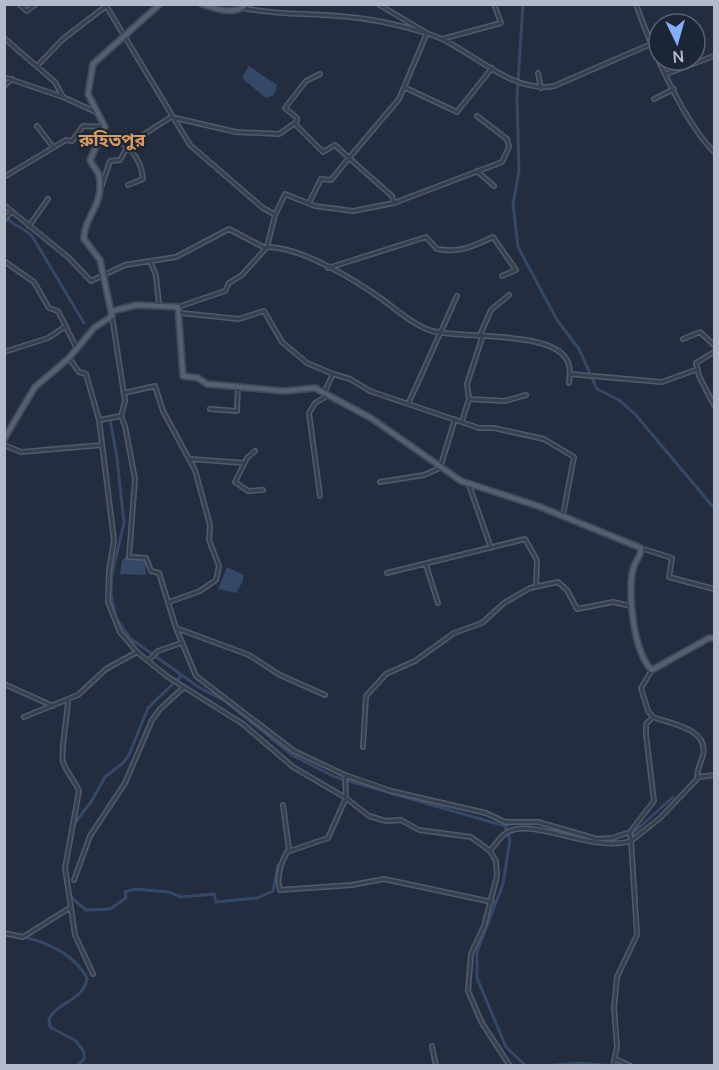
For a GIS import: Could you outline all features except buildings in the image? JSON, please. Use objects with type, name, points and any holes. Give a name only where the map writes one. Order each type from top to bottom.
[{"type":"main road","points":[[112,314],[100,260],[85,242],[83,235],[96,208],[100,189],[98,172],[90,160],[105,130],[100,114],[88,94],[92,67],[160,4]]},
{"type":"main road","points":[[202,4],[227,11],[244,6]]},
{"type":"main road","points":[[4,439],[27,397],[45,377],[69,358],[94,328],[112,314],[129,306],[178,307],[181,313],[182,374],[198,378],[203,384],[284,391],[315,388],[371,418],[440,468],[469,485],[563,515],[641,548],[631,579],[632,606],[641,655],[652,670],[709,638],[714,638]]},
{"type":"street","points":[[19,4],[27,11],[36,4]]},
{"type":"street","points":[[378,4],[428,34]]},
{"type":"street","points":[[442,39],[501,23],[494,4]]},
{"type":"street","points":[[636,4],[647,33]]},
{"type":"street","points":[[37,66],[63,39],[105,5],[190,145],[206,162],[263,208],[275,214]]},
{"type":"street","points":[[244,6],[271,14],[358,18],[428,34],[442,39],[508,79],[541,88],[554,86],[647,46]]},
{"type":"street","points":[[309,203],[321,179],[331,180],[389,113],[406,88],[428,34]]},
{"type":"street","points":[[4,38],[55,82],[63,97]]},
{"type":"street","points":[[714,56],[666,74],[701,138],[714,152]]},
{"type":"street","points":[[406,88],[457,112],[492,68]]},
{"type":"street","points":[[538,73],[541,88]]},
{"type":"street","points":[[100,189],[110,161],[120,160],[127,146],[171,117],[236,132],[279,134],[295,123],[297,118],[285,104],[311,77],[321,74]]},
{"type":"street","points":[[4,77],[63,97],[100,114]]},
{"type":"street","points":[[4,86],[12,80]]},
{"type":"street","points":[[654,99],[674,90]]},
{"type":"street","points":[[178,307],[228,289],[230,283],[242,275],[266,247],[275,214],[285,194],[309,203],[353,211],[394,203],[502,162],[508,143],[502,135],[492,130],[477,116]]},
{"type":"street","points":[[295,123],[323,152],[335,145],[392,196],[394,203]]},
{"type":"street","points":[[4,177],[66,140],[72,141],[84,125],[105,130],[127,146],[139,159],[143,179],[128,185]]},
{"type":"street","points":[[37,126],[53,147]]},
{"type":"street","points":[[477,171],[494,186]]},
{"type":"street","points":[[29,226],[48,199]]},
{"type":"street","points":[[4,205],[9,213],[68,257],[91,281],[116,267],[176,257],[229,229],[266,247],[291,250],[328,268],[376,295],[426,328],[440,332],[533,341],[549,347],[567,359],[572,375],[568,383]]},
{"type":"street","points":[[5,220],[9,213]]},
{"type":"street","points":[[328,268],[426,237],[436,249],[450,250],[470,249],[493,237],[516,270],[502,276]]},
{"type":"street","points":[[4,261],[34,282],[49,308],[58,311],[76,348]]},
{"type":"street","points":[[150,261],[156,274],[159,305]]},
{"type":"street","points":[[462,421],[469,399],[467,384],[491,310],[509,295]]},
{"type":"street","points":[[409,402],[457,296]]},
{"type":"street","points":[[181,313],[239,319],[265,312],[282,342],[307,363],[350,379],[370,391],[409,402],[479,428],[494,428],[544,439],[574,456],[563,515]]},
{"type":"street","points":[[112,314],[124,393],[121,416],[135,479],[129,557],[148,560],[151,571],[159,573],[181,643],[196,676],[294,751],[345,776],[392,791],[486,813],[505,822],[538,822],[597,839],[631,834]]},
{"type":"street","points":[[4,352],[48,338],[66,326]]},
{"type":"street","points":[[683,339],[700,332],[714,345]]},
{"type":"street","points":[[714,352],[700,358],[696,363],[714,405]]},
{"type":"street","points":[[69,358],[79,372],[86,374],[99,420],[114,540],[109,571],[108,602],[120,632],[137,652],[175,682],[243,724],[310,778],[346,798],[369,816],[386,821],[401,820],[419,830],[471,837],[490,851],[496,861],[497,873],[492,902],[471,954],[468,991],[482,1023],[510,1065]]},
{"type":"street","points":[[572,375],[662,382],[698,369]]},
{"type":"street","points":[[321,496],[309,413],[315,403],[326,394],[333,374]]},
{"type":"street","points":[[124,393],[155,386],[163,411],[191,459],[210,525],[209,540],[219,573],[209,586],[169,602]]},
{"type":"street","points":[[210,409],[237,411],[238,387]]},
{"type":"street","points":[[469,399],[506,401],[526,394]]},
{"type":"street","points":[[99,420],[121,416]]},
{"type":"street","points":[[380,482],[423,475],[440,468],[455,419]]},
{"type":"street","points":[[4,445],[21,452],[102,445]]},
{"type":"street","points":[[255,450],[244,463],[236,483],[248,491],[263,490]]},
{"type":"street","points":[[191,459],[244,463]]},
{"type":"street","points":[[469,485],[492,548]]},
{"type":"street","points":[[387,573],[527,540],[537,561],[536,586]]},
{"type":"street","points":[[641,548],[672,558],[669,577],[714,589]]},
{"type":"street","points":[[426,565],[438,603]]},
{"type":"street","points":[[363,747],[366,696],[386,674],[415,661],[454,633],[482,623],[504,603],[536,586],[552,582],[562,584],[578,609],[613,602],[632,606]]},
{"type":"street","points":[[177,628],[249,655],[280,675],[325,695]]},
{"type":"street","points":[[149,660],[158,651],[181,643]]},
{"type":"street","points":[[24,717],[78,695],[106,669],[137,652]]},
{"type":"street","points":[[490,851],[510,831],[537,828],[596,844],[631,841],[660,818],[695,784],[698,766],[704,753],[700,740],[689,729],[653,717],[648,711],[641,688],[652,670]]},
{"type":"street","points":[[4,684],[53,706]]},
{"type":"street","points":[[74,880],[90,836],[122,789],[152,720],[182,687]]},
{"type":"street","points":[[68,700],[67,728],[62,756],[63,764],[79,791],[64,868],[75,935],[93,974]]},
{"type":"street","points":[[631,1065],[614,1062],[617,1047],[614,1000],[617,977],[637,935],[631,834],[654,801],[645,735],[646,724],[653,717]]},
{"type":"street","points":[[697,778],[714,775]]},
{"type":"street","points":[[289,850],[328,838],[346,798],[345,776]]},
{"type":"street","points":[[283,805],[289,850],[282,862],[278,884],[280,890],[352,885],[384,879],[492,902]]},
{"type":"street","points":[[4,933],[23,937],[71,907]]},
{"type":"street","points":[[432,1046],[436,1065]]},
{"type":"water","points":[[249,66],[277,85],[274,95],[266,98],[242,78]]},
{"type":"water","points":[[125,558],[145,559],[146,575],[120,574],[122,560]]},
{"type":"water","points":[[227,567],[243,575],[243,581],[236,593],[218,589]]},
{"type":"waterway","points":[[523,4],[517,98],[519,171],[513,204],[518,247],[557,320],[579,349],[597,389],[619,400],[635,414],[714,508]]},
{"type":"waterway","points":[[4,215],[32,236],[84,323]]},
{"type":"waterway","points":[[110,419],[124,523],[112,574],[111,595],[116,618],[131,639],[200,688],[225,701],[292,755],[335,777],[505,826],[515,823]]},
{"type":"waterway","points":[[74,824],[91,802],[105,777],[123,763],[129,755],[148,708],[182,675]]},
{"type":"waterway","points":[[602,842],[633,833],[673,797]]},
{"type":"waterway","points":[[545,825],[570,836]]},
{"type":"waterway","points":[[505,826],[510,840],[503,884],[477,952],[477,978],[506,1047],[525,1065],[531,1066]]},
{"type":"waterway","points":[[69,890],[72,898],[86,910],[110,909],[126,898],[125,892],[135,889],[169,892],[181,897],[214,894],[216,902],[257,898],[273,891],[278,865]]},
{"type":"waterway","points":[[24,937],[43,943],[68,956],[87,978],[81,992],[58,1008],[49,1019],[50,1027],[76,1041],[84,1052],[84,1059],[77,1066]]},
{"type":"waterway","points":[[545,1066],[579,1063],[613,1066]]},
{"type":"district","name":"রুহিতপুর","points":[[112,139]]}]
